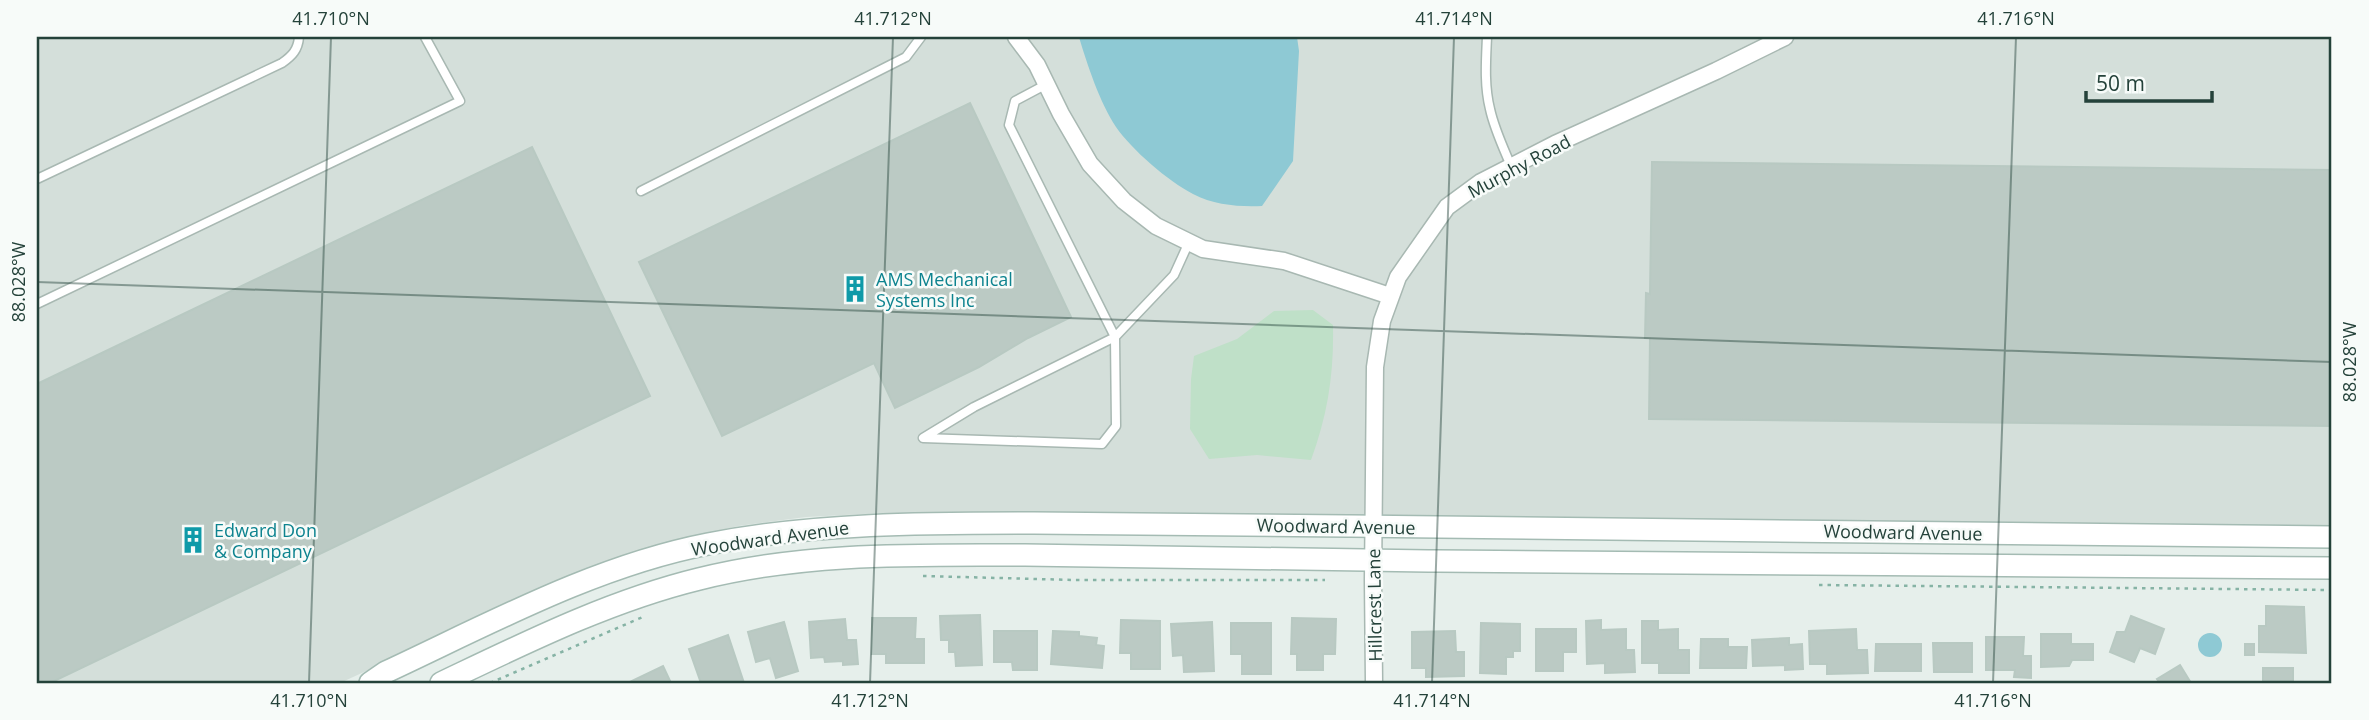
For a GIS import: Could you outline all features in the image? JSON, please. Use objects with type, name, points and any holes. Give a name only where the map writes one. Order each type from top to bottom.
[{"type":"street","points":[[1016,37],[1037,65],[1090,164],[1124,201],[1156,226],[1203,248],[1284,261],[1390,296]]},
{"type":"street","name":"Murphy Road","points":[[1373,527],[1375,367],[1378,340],[1398,277],[1447,207],[1511,166],[1785,37]]},
{"type":"street","name":"Woodward Avenue","points":[[370,683],[386,672],[534,603],[598,577],[671,553],[771,534],[863,525],[974,523],[2332,537]]},
{"type":"street","name":"Hillcrest Lane","points":[[1373,527],[1374,683]]},
{"type":"street","name":"Woodward Avenue","points":[[442,683],[567,624],[628,600],[704,578],[769,566],[852,556],[1187,556],[2332,568]]},
{"type":"lane","points":[[37,179],[282,63],[292,57],[299,37]]},
{"type":"lane","points":[[37,304],[460,101],[425,37]]},
{"type":"lane","points":[[641,191],[906,57],[921,37]]},
{"type":"lane","points":[[1487,37],[1486,82],[1489,108],[1511,166]]},
{"type":"lane","points":[[1047,84],[1015,101],[1009,125],[1115,337],[1116,426],[1102,444],[923,438],[974,407],[1115,337],[1174,275],[1189,242]]},
{"type":"path","points":[[914,575],[1075,580],[1325,580]]},
{"type":"path","points":[[1812,584],[2332,590]]},
{"type":"path","points":[[490,683],[655,612]]},
{"type":"shaded area","points":[[37,37],[2332,37],[2332,528],[883,513],[806,517],[738,526],[634,552],[586,570],[340,683],[37,683]]},
{"type":"green space","points":[[1313,310],[1333,325],[1333,343],[1326,410],[1311,460],[1257,455],[1209,459],[1190,429],[1194,356],[1237,339],[1274,311]]},
{"type":"water","points":[[1079,37],[1297,37],[1299,51],[1293,161],[1262,206],[1227,204],[1201,198],[1173,181],[1141,155],[1110,117],[1094,83]]},
{"type":"water","points":[[2210,633],[2219,636],[2222,645],[2219,654],[2210,657],[2201,654],[2198,645],[2201,636]]},
{"type":"building","name":"AMS Mechanical Systems Inc","points":[[970,103],[1071,317],[979,367],[895,408],[874,363],[722,436],[639,262]]},
{"type":"building","name":"Edward Don & Company","points":[[532,147],[650,396],[50,683],[37,683],[37,384]]},
{"type":"building","points":[[1652,162],[2332,170],[2332,426],[1649,419],[1650,338],[1645,338],[1646,293],[1650,294]]},
{"type":"building","points":[[2266,606],[2304,607],[2306,653],[2259,652],[2259,626],[2266,626]]},
{"type":"building","points":[[980,615],[982,665],[956,666],[955,652],[949,652],[949,640],[941,640],[940,616]]},
{"type":"building","points":[[2131,616],[2164,629],[2155,654],[2140,648],[2134,662],[2110,652],[2117,632],[2125,632]]},
{"type":"building","points":[[872,618],[916,618],[915,639],[924,639],[924,663],[886,663],[886,654],[872,654]]},
{"type":"building","points":[[1292,618],[1336,619],[1335,654],[1323,654],[1323,670],[1297,670],[1297,654],[1291,654]]},
{"type":"building","points":[[845,619],[847,640],[856,640],[858,664],[843,665],[843,661],[825,662],[824,657],[811,658],[809,622]]},
{"type":"building","points":[[1121,620],[1160,621],[1160,669],[1131,669],[1131,653],[1120,653]]},
{"type":"building","points":[[1601,620],[1601,630],[1626,629],[1626,650],[1634,650],[1635,672],[1605,673],[1605,663],[1587,664],[1586,621]]},
{"type":"building","points":[[1642,621],[1658,621],[1658,630],[1678,629],[1678,650],[1689,650],[1689,673],[1659,673],[1659,663],[1642,663]]},
{"type":"building","points":[[784,622],[798,671],[776,678],[770,658],[756,662],[748,632]]},
{"type":"building","points":[[1212,622],[1214,671],[1184,672],[1183,655],[1173,656],[1171,624]]},
{"type":"building","points":[[1231,623],[1271,623],[1271,674],[1242,674],[1242,654],[1231,654]]},
{"type":"building","points":[[1481,623],[1520,624],[1520,651],[1513,651],[1513,657],[1506,657],[1506,674],[1480,673]]},
{"type":"building","points":[[1536,629],[1576,629],[1576,652],[1563,652],[1563,671],[1536,671]]},
{"type":"building","points":[[1856,629],[1857,650],[1867,650],[1868,673],[1827,674],[1827,664],[1810,664],[1809,631]]},
{"type":"building","points":[[994,631],[1037,631],[1037,670],[1013,670],[1012,662],[994,662]]},
{"type":"building","points":[[1053,631],[1079,632],[1079,636],[1097,638],[1096,645],[1104,646],[1102,668],[1051,664]]},
{"type":"building","points":[[1455,631],[1456,652],[1464,652],[1464,676],[1426,677],[1426,668],[1412,668],[1412,632]]},
{"type":"building","points":[[2041,634],[2071,634],[2071,644],[2093,644],[2093,660],[2072,660],[2069,666],[2041,667]]},
{"type":"building","points":[[728,635],[744,683],[701,683],[689,649]]},
{"type":"building","points":[[1986,637],[2024,637],[2023,656],[2031,656],[2031,678],[2014,677],[2015,670],[1986,670]]},
{"type":"building","points":[[1789,638],[1789,645],[1802,644],[1803,669],[1785,670],[1785,665],[1753,666],[1752,640]]},
{"type":"building","points":[[1701,639],[1728,639],[1728,647],[1747,647],[1746,668],[1700,668]]},
{"type":"building","points":[[1933,643],[1972,643],[1972,672],[1934,672]]},
{"type":"building","points":[[1876,644],[1921,644],[1921,671],[1875,671]]},
{"type":"building","points":[[2245,644],[2254,644],[2254,655],[2245,655]]},
{"type":"building","points":[[2180,665],[2191,683],[2160,683],[2157,679]]},
{"type":"building","points":[[663,666],[671,683],[630,683],[630,682]]},
{"type":"building","points":[[2263,668],[2293,668],[2293,682],[2306,683],[2263,683]]},
{"type":"place","name":"AMS Mechanical Systems Inc","points":[[855,289]]},
{"type":"place","name":"Edward Don & Company","points":[[193,540]]}]
